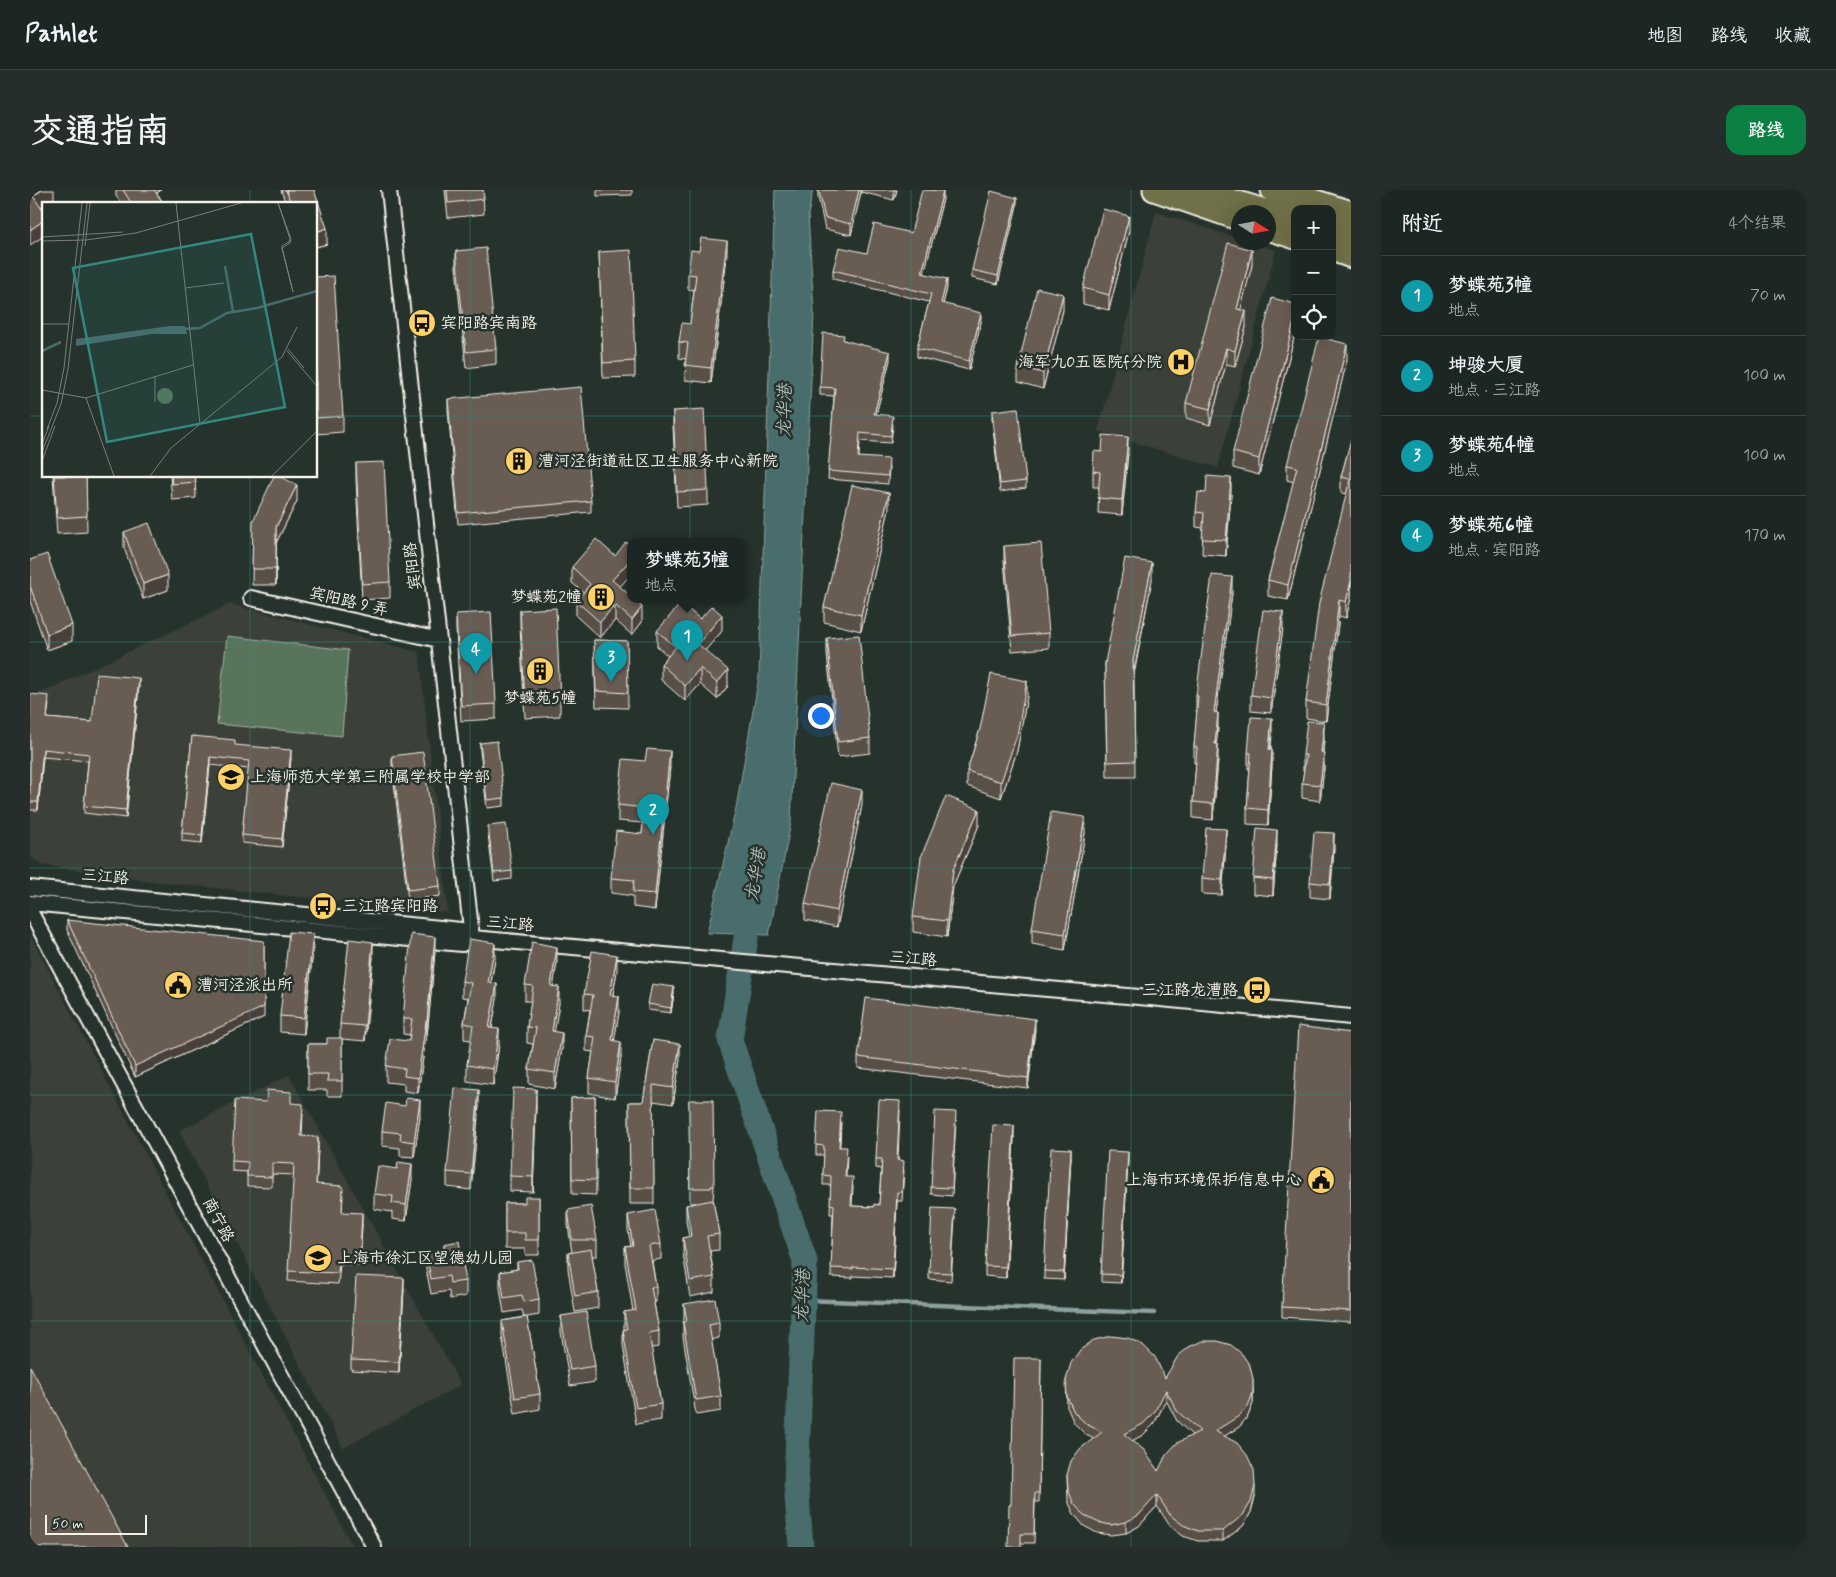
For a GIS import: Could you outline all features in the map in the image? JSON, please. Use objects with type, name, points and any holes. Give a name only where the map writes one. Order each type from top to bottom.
[{"type":"highway","points":[[1192,190],[1241,205]]},
{"type":"highway","points":[[1274,190],[1351,214]]},
{"type":"highway","points":[[1276,216],[1291,221]]},
{"type":"highway","points":[[1336,235],[1351,240]]},
{"type":"main road","points":[[1154,190],[1231,217]]},
{"type":"main road","points":[[1306,190],[1351,204]]},
{"type":"main road","points":[[1276,232],[1291,237]]},
{"type":"main road","points":[[1336,251],[1351,257]]},
{"type":"street","name":"宾阳路","points":[[389,190],[472,938]]},
{"type":"street","name":"宾阳路 9 弄","points":[[251,598],[439,640]]},
{"type":"street","name":"三江路","points":[[30,888],[461,930],[472,938],[1351,1017]]},
{"type":"street","name":"三江路","points":[[30,902],[462,944],[472,938]]},
{"type":"street","name":"南宁路","points":[[30,911],[374,1547]]},
{"type":"shaded area","name":"海军九0五医院f分院","points":[[1156,212],[1231,236],[1231,250],[1276,250],[1218,468],[1098,431]]},
{"type":"shaded area","name":"上海师范大学第三附属学校中学部","points":[[230,604],[419,652],[448,913],[142,880],[42,865],[30,857],[30,698]]},
{"type":"shaded area","points":[[30,935],[353,1547],[30,1547]]},
{"type":"shaded area","name":"上海市徐汇区望德幼儿园","points":[[289,1075],[461,1385],[343,1448],[179,1131]]},
{"type":"green space","points":[[227,636],[348,650],[342,736],[217,724]]},
{"type":"water","points":[[775,190],[813,190],[808,215],[814,312],[791,822],[769,935],[707,933],[736,808],[759,677]]},
{"type":"building","points":[[30,190],[42,190],[33,196],[42,209],[42,221],[30,230]]},
{"type":"building","points":[[123,190],[154,190],[163,202],[131,202]]},
{"type":"building","points":[[286,190],[314,190],[327,228],[318,231],[318,202],[290,202]]},
{"type":"building","points":[[447,190],[483,190],[484,199],[448,203]]},
{"type":"building","points":[[819,190],[859,190],[851,224],[825,218]]},
{"type":"building","points":[[922,190],[943,191],[922,273],[947,279],[941,303],[981,313],[969,361],[917,348],[931,294],[833,270],[839,247],[867,253],[874,224],[911,233]]},
{"type":"building","points":[[991,191],[1017,198],[998,276],[972,270]]},
{"type":"building","points":[[1103,209],[1129,216],[1109,295],[1083,288]]},
{"type":"building","points":[[701,238],[727,241],[711,368],[685,365],[688,343],[679,342],[682,323],[690,324],[696,275],[688,274],[691,250],[699,251]]},
{"type":"building","points":[[1228,243],[1231,244],[1231,250],[1252,250],[1237,309],[1246,311],[1235,351],[1226,348],[1210,409],[1186,403]]},
{"type":"building","points":[[486,248],[496,349],[466,352],[456,251]]},
{"type":"building","points":[[631,250],[635,361],[603,363],[599,252]]},
{"type":"building","points":[[334,276],[343,416],[318,418],[318,277]]},
{"type":"building","points":[[1037,288],[1063,294],[1043,373],[1018,367]]},
{"type":"building","points":[[1272,298],[1291,303],[1291,334],[1259,459],[1233,452]]},
{"type":"building","points":[[823,333],[844,335],[843,340],[890,352],[874,414],[893,416],[891,436],[860,433],[858,457],[889,459],[888,476],[828,471],[835,388],[820,387]]},
{"type":"building","points":[[1318,340],[1331,340],[1347,344],[1288,585],[1268,580],[1297,467],[1287,465]]},
{"type":"building","name":"漕河泾街道社区卫生服务中心新院","points":[[581,387],[591,501],[458,513],[448,399]]},
{"type":"building","points":[[1018,408],[1026,481],[1000,484],[992,411]]},
{"type":"building","points":[[704,409],[708,490],[677,492],[673,411]]},
{"type":"building","points":[[1103,435],[1128,437],[1122,500],[1098,498],[1100,472],[1093,471],[1094,451],[1102,452]]},
{"type":"building","points":[[1351,440],[1351,581],[1346,602],[1339,600],[1326,705],[1306,702],[1319,603],[1350,479],[1341,477]]},
{"type":"building","points":[[384,462],[390,582],[362,584],[356,463]]},
{"type":"building","points":[[1207,476],[1231,478],[1226,540],[1202,539],[1204,513],[1196,512],[1198,492],[1206,493]]},
{"type":"building","points":[[54,478],[86,478],[87,516],[57,518]]},
{"type":"building","points":[[171,478],[195,478],[196,482],[172,484]]},
{"type":"building","points":[[273,478],[283,478],[297,485],[276,527],[276,569],[252,569],[253,521]]},
{"type":"building","points":[[852,485],[889,493],[861,615],[824,607]]},
{"type":"building","points":[[149,523],[168,575],[143,584],[124,532]]},
{"type":"building","points":[[596,539],[615,556],[626,542],[627,563],[612,580],[627,593],[627,603],[638,603],[642,607],[632,620],[615,605],[600,622],[576,601],[590,584],[572,567]]},
{"type":"building","points":[[1041,543],[1049,633],[1012,636],[1004,546]]},
{"type":"building","points":[[47,554],[72,625],[47,634],[30,586],[30,560]]},
{"type":"building","points":[[1125,558],[1152,563],[1133,661],[1135,761],[1107,762],[1105,663]]},
{"type":"building","points":[[1212,575],[1232,577],[1214,712],[1218,713],[1215,744],[1218,744],[1213,804],[1193,802],[1197,747],[1194,747],[1198,696],[1196,696]]},
{"type":"building","points":[[681,603],[700,619],[712,606],[722,615],[698,644],[728,670],[717,683],[700,668],[685,686],[661,664],[676,647],[657,631]]},
{"type":"building","name":"梦蝶苑5幢","points":[[556,608],[560,700],[525,702],[520,610]]},
{"type":"building","points":[[1263,610],[1283,612],[1271,698],[1251,695]]},
{"type":"building","points":[[491,612],[496,704],[461,706],[456,614]]},
{"type":"building","points":[[859,635],[870,738],[838,742],[827,638]]},
{"type":"building","points":[[594,640],[627,641],[628,693],[596,691]]},
{"type":"building","points":[[97,674],[139,678],[126,810],[84,806],[89,754],[43,749],[38,802],[30,802],[30,694],[49,696],[47,718],[92,722]]},
{"type":"building","points":[[991,674],[1027,681],[1017,735],[1001,782],[967,771],[980,729]]},
{"type":"building","points":[[1251,717],[1272,718],[1269,750],[1272,750],[1268,810],[1247,808],[1251,753],[1248,753]]},
{"type":"building","points":[[1307,721],[1323,722],[1324,725],[1321,752],[1324,753],[1320,785],[1302,783],[1306,755],[1303,755]]},
{"type":"building","points":[[192,736],[235,740],[235,745],[291,750],[282,839],[242,835],[249,761],[210,757],[202,835],[182,833]]},
{"type":"building","points":[[497,741],[504,798],[487,800],[480,743]]},
{"type":"building","points":[[647,749],[670,751],[655,894],[633,892],[634,880],[611,878],[616,831],[642,834],[644,808],[618,805],[623,759],[645,761]]},
{"type":"building","points":[[423,752],[440,886],[408,890],[392,756]]},
{"type":"building","points":[[831,783],[862,790],[837,911],[805,904]]},
{"type":"building","points":[[946,796],[979,809],[953,870],[947,921],[913,917],[921,857]]},
{"type":"building","points":[[1051,812],[1085,817],[1065,934],[1032,929]]},
{"type":"building","points":[[506,824],[512,871],[494,873],[488,826]]},
{"type":"building","points":[[1206,828],[1226,829],[1222,880],[1202,878]]},
{"type":"building","points":[[1257,828],[1277,830],[1273,880],[1253,878]]},
{"type":"building","points":[[1314,832],[1334,833],[1330,884],[1310,882]]},
{"type":"building","name":"漕河泾派出所","points":[[67,920],[264,941],[264,1007],[135,1066]]},
{"type":"building","points":[[289,932],[313,934],[304,1018],[280,1016]]},
{"type":"building","points":[[411,934],[435,937],[427,1021],[418,1078],[404,1076],[405,1069],[386,1066],[390,1039],[409,1041],[412,1019],[403,1019]]},
{"type":"building","points":[[349,939],[373,942],[365,1026],[340,1024]]},
{"type":"building","points":[[469,939],[495,943],[488,983],[497,984],[489,1028],[499,1029],[493,1069],[467,1065],[473,1025],[464,1023],[471,983],[462,981]]},
{"type":"building","points":[[532,942],[557,947],[551,986],[559,987],[552,1031],[562,1033],[555,1073],[529,1069],[536,1028],[527,1027],[533,986],[525,985]]},
{"type":"building","points":[[592,951],[617,955],[610,995],[619,996],[612,1040],[621,1042],[615,1082],[589,1078],[595,1037],[586,1036],[593,995],[584,994]]},
{"type":"building","points":[[652,984],[674,987],[671,1008],[648,1004]]},
{"type":"building","points":[[866,998],[1035,1019],[1028,1078],[858,1057]]},
{"type":"building","name":"上海市环境保护信息中心","points":[[1298,1026],[1351,1033],[1351,1311],[1282,1307]]},
{"type":"building","points":[[327,1038],[342,1038],[342,1081],[327,1081],[328,1074],[308,1074],[308,1044],[327,1044]]},
{"type":"building","points":[[653,1040],[680,1044],[673,1088],[653,1085],[654,1188],[630,1188],[629,1102],[643,1102]]},
{"type":"building","points":[[455,1088],[479,1090],[471,1174],[447,1172]]},
{"type":"building","points":[[513,1088],[536,1089],[533,1177],[510,1176]]},
{"type":"building","points":[[267,1090],[291,1092],[291,1103],[303,1104],[301,1136],[318,1137],[316,1184],[343,1186],[342,1212],[362,1213],[360,1254],[340,1253],[338,1273],[288,1271],[294,1164],[272,1163],[272,1177],[247,1176],[248,1162],[232,1161],[235,1100],[266,1102]]},
{"type":"building","points":[[595,1097],[596,1180],[572,1179],[571,1098]]},
{"type":"building","points":[[406,1098],[420,1100],[414,1142],[400,1140],[401,1133],[382,1131],[386,1103],[405,1106]]},
{"type":"building","points":[[689,1100],[713,1100],[714,1186],[711,1186],[711,1188],[690,1188]]},
{"type":"building","points":[[879,1100],[900,1101],[897,1160],[904,1161],[902,1192],[897,1192],[893,1269],[831,1268],[834,1205],[830,1204],[831,1176],[823,1175],[824,1146],[816,1145],[818,1111],[841,1112],[839,1147],[847,1147],[845,1177],[853,1177],[851,1206],[874,1207],[874,1204],[879,1205],[882,1159],[876,1159]]},
{"type":"building","points":[[935,1111],[956,1112],[952,1188],[931,1187]]},
{"type":"building","points":[[993,1125],[1014,1126],[1006,1267],[985,1266]]},
{"type":"building","points":[[1051,1148],[1071,1149],[1064,1272],[1044,1271]]},
{"type":"building","points":[[1108,1151],[1128,1152],[1121,1275],[1101,1274]]},
{"type":"building","points":[[398,1162],[412,1164],[406,1205],[392,1203],[393,1196],[374,1194],[378,1166],[397,1169]]},
{"type":"building","points":[[525,1197],[539,1197],[539,1240],[525,1240],[525,1233],[505,1233],[505,1203],[525,1203]]},
{"type":"building","points":[[713,1200],[719,1234],[707,1236],[714,1277],[690,1281],[683,1238],[691,1236],[686,1205]]},
{"type":"building","points":[[591,1206],[597,1240],[572,1240],[568,1210]]},
{"type":"building","points":[[932,1208],[955,1209],[951,1273],[929,1272]]},
{"type":"building","points":[[655,1210],[661,1244],[649,1246],[656,1287],[651,1287],[659,1331],[649,1333],[661,1404],[636,1408],[623,1330],[627,1329],[624,1312],[636,1310],[625,1247],[633,1246],[628,1215]]},
{"type":"building","points":[[459,1241],[466,1281],[450,1283],[449,1276],[431,1279],[426,1253],[445,1250],[444,1244]]},
{"type":"building","points":[[591,1249],[598,1292],[575,1296],[568,1253]]},
{"type":"building","points":[[532,1260],[539,1299],[524,1302],[522,1295],[504,1298],[500,1272],[518,1269],[517,1262]]},
{"type":"building","points":[[356,1276],[404,1278],[399,1362],[351,1360]]},
{"type":"building","points":[[715,1299],[719,1323],[709,1325],[721,1396],[696,1400],[683,1322],[687,1321],[684,1304]]},
{"type":"building","points":[[586,1312],[595,1366],[570,1370],[561,1316]]},
{"type":"building","points":[[527,1317],[540,1394],[515,1398],[502,1321]]},
{"type":"building","points":[[1111,1336],[1128,1338],[1143,1345],[1155,1357],[1165,1378],[1178,1356],[1189,1347],[1202,1341],[1217,1341],[1231,1345],[1242,1354],[1250,1366],[1253,1379],[1253,1393],[1248,1406],[1239,1416],[1215,1431],[1237,1443],[1247,1455],[1254,1470],[1255,1486],[1251,1502],[1243,1515],[1223,1531],[1198,1531],[1183,1525],[1170,1515],[1157,1495],[1139,1515],[1126,1522],[1111,1525],[1097,1522],[1084,1515],[1074,1504],[1068,1490],[1067,1475],[1071,1461],[1080,1449],[1102,1432],[1086,1424],[1074,1412],[1067,1397],[1066,1380],[1071,1363],[1080,1350],[1094,1340]],"holes":[[[1166,1390],[1177,1411],[1200,1431],[1177,1443],[1166,1455],[1158,1471],[1144,1450],[1124,1434],[1143,1424],[1154,1413]]]},
{"type":"building","points":[[1014,1358],[1041,1358],[1039,1493],[1035,1493],[1034,1534],[1021,1534],[1021,1547],[1008,1547],[1009,1505],[1011,1505]]},
{"type":"building","points":[[30,1366],[128,1547],[32,1547],[30,1544]]},
{"type":"waterway","name":"龙华港","points":[[752,900],[730,1040],[805,1261],[796,1483],[801,1547]]},
{"type":"waterway","points":[[803,1300],[1154,1313]]},
{"type":"place","name":"宾阳路宾南路","points":[[422,323]]},
{"type":"place","name":"海军九0五医院f分院","points":[[1181,362]]},
{"type":"place","name":"漕河泾街道社区卫生服务中心新院","points":[[519,461]]},
{"type":"place","name":"梦蝶苑2幢","points":[[601,597]]},
{"type":"place","name":"梦蝶苑3幢","points":[[687,661]]},
{"type":"place","name":"梦蝶苑5幢","points":[[540,671]]},
{"type":"place","name":"梦蝶苑6幢","points":[[476,674]]},
{"type":"place","name":"梦蝶苑4幢","points":[[611,682]]},
{"type":"place","name":"上海师范大学第三附属学校中学部","points":[[231,777]]},
{"type":"place","name":"坤骏大厦","points":[[653,835]]},
{"type":"place","name":"三江路宾阳路","points":[[323,906]]},
{"type":"place","name":"漕河泾派出所","points":[[178,985]]},
{"type":"place","name":"三江路龙漕路","points":[[1257,990]]},
{"type":"place","name":"上海市环境保护信息中心","points":[[1321,1180]]},
{"type":"place","name":"上海市徐汇区望德幼儿园","points":[[318,1258]]}]
